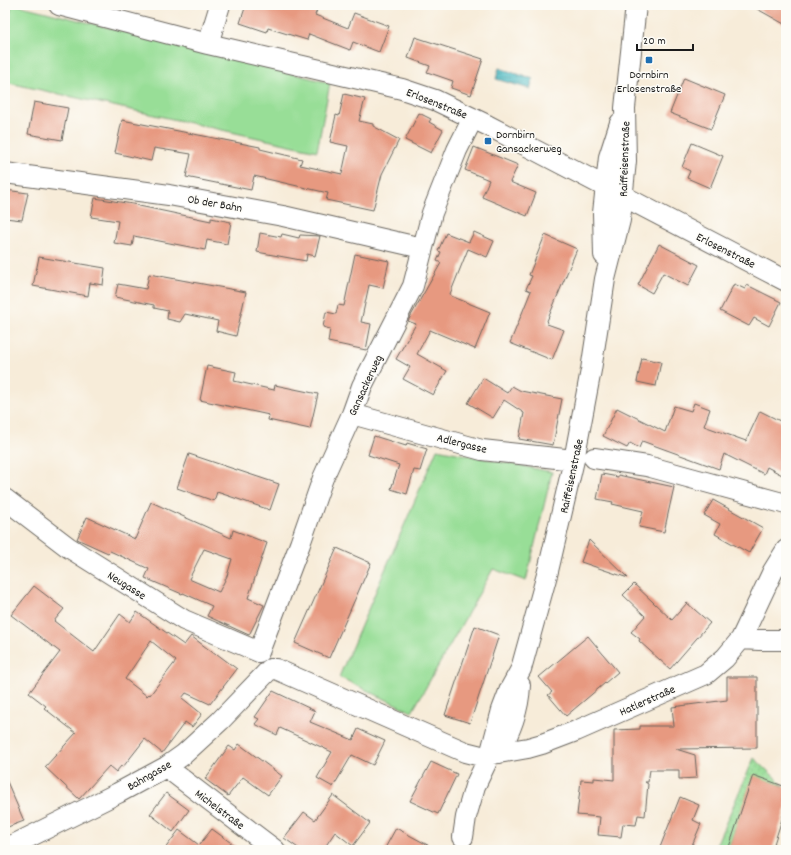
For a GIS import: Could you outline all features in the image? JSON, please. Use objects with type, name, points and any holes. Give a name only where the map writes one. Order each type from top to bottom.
[{"type":"street","name":"Erlosenstraße","points":[[59,5],[208,44],[402,89],[435,100],[473,118],[786,281]]},
{"type":"street","points":[[208,44],[220,5]]},
{"type":"street","name":"Raiffeisenstraße","points":[[494,754],[499,719],[507,696],[521,669],[548,571],[574,460],[591,370],[605,279],[620,220],[626,161],[625,108],[636,5]]},
{"type":"street","name":"Raiffeisenstraße","points":[[605,279],[603,212],[605,188],[609,157],[625,108]]},
{"type":"street","name":"Gansackerweg","points":[[259,652],[323,478],[352,414],[362,386],[413,286],[432,213],[457,150],[473,118]]},
{"type":"street","name":"Ob der Bahn","points":[[5,172],[170,195],[283,216],[422,248]]},
{"type":"street","name":"Adlergasse","points":[[352,414],[482,450],[574,460]]},
{"type":"street","points":[[594,458],[647,466],[786,504]]},
{"type":"street","name":"Neugasse","points":[[5,499],[68,547],[184,620],[259,652]]},
{"type":"street","name":"Hatlerstraße","points":[[494,754],[528,748],[576,731],[706,674],[725,658],[741,639],[773,571],[786,550]]},
{"type":"street","points":[[741,639],[786,640]]},
{"type":"street","points":[[259,652],[270,669],[276,669],[465,752],[481,756],[494,754]]},
{"type":"street","name":"Bahngasse","points":[[5,849],[91,807],[166,767],[183,755],[220,722],[270,669]]},
{"type":"street","points":[[460,844],[466,817],[476,786],[494,754]]},
{"type":"street","name":"Michelstraße","points":[[166,767],[275,850]]},
{"type":"green space","points":[[12,5],[18,5],[330,83],[317,151],[5,82],[5,31]]},
{"type":"green space","points":[[437,449],[552,472],[526,581],[493,569],[412,712],[339,677]]},
{"type":"green space","points":[[754,758],[784,786],[753,776],[728,850],[714,850]]},
{"type":"water","points":[[499,68],[533,79],[530,89],[496,79]]},
{"type":"building","points":[[246,5],[319,5],[315,15],[348,28],[354,13],[389,26],[379,52],[353,42],[350,50],[309,34],[307,40],[268,28],[267,32],[240,23]]},
{"type":"building","points":[[750,5],[786,5],[786,25]]},
{"type":"building","points":[[415,37],[483,59],[471,95],[451,88],[453,81],[427,72],[430,66],[408,58]]},
{"type":"building","points":[[684,78],[725,95],[711,129],[670,113]]},
{"type":"building","points":[[344,94],[365,99],[359,121],[373,124],[373,126],[399,140],[382,174],[373,210],[326,200],[328,193],[254,176],[251,190],[186,177],[191,154],[154,148],[151,161],[115,153],[122,120],[260,147],[260,149],[302,159],[300,165],[342,174],[348,146],[330,142],[336,115],[339,116]]},
{"type":"building","points":[[34,102],[68,108],[62,140],[28,134]]},
{"type":"building","points":[[419,113],[431,119],[429,122],[443,130],[431,153],[405,140]]},
{"type":"building","points":[[692,143],[723,156],[710,188],[687,178],[690,171],[682,167]]},
{"type":"building","points":[[474,147],[518,165],[510,182],[536,193],[527,216],[482,197],[489,180],[465,170]]},
{"type":"building","points":[[5,190],[28,193],[22,220],[5,218]]},
{"type":"building","points":[[95,198],[139,205],[211,221],[211,218],[231,222],[227,244],[207,240],[205,250],[134,236],[132,246],[114,243],[118,221],[91,217]]},
{"type":"building","points":[[474,232],[494,241],[487,257],[468,249],[450,294],[451,296],[490,312],[475,349],[430,330],[417,354],[447,371],[433,395],[403,379],[410,367],[396,359],[416,324],[408,321],[441,263],[437,261],[441,252],[438,251],[446,233],[469,242]]},
{"type":"building","points":[[260,233],[281,237],[282,234],[299,238],[300,235],[320,236],[315,256],[307,254],[306,261],[257,252]]},
{"type":"building","points":[[545,235],[577,249],[547,321],[547,324],[564,330],[552,360],[510,343],[531,291],[526,289],[532,276],[529,275]]},
{"type":"building","points":[[659,244],[699,265],[688,286],[663,273],[652,293],[638,285]]},
{"type":"building","points":[[355,254],[389,261],[383,288],[369,285],[361,322],[371,324],[366,350],[328,342],[330,329],[323,327],[326,312],[336,314],[338,305],[344,306]]},
{"type":"building","points":[[39,257],[105,268],[103,285],[90,283],[88,296],[33,286]]},
{"type":"building","points":[[149,274],[246,292],[236,336],[216,331],[218,321],[185,314],[180,322],[167,319],[168,311],[154,308],[154,305],[115,297],[118,284],[146,289]]},
{"type":"building","points":[[734,284],[745,289],[747,285],[781,302],[769,326],[754,318],[749,326],[720,311]]},
{"type":"building","points":[[642,358],[661,362],[656,386],[637,382]]},
{"type":"building","points":[[207,366],[236,372],[234,381],[274,390],[275,385],[318,394],[310,429],[268,420],[269,415],[200,400]]},
{"type":"building","points":[[483,378],[507,393],[512,386],[521,391],[562,399],[553,445],[519,439],[524,413],[504,400],[493,418],[468,403]]},
{"type":"building","points":[[694,403],[710,409],[704,426],[746,441],[760,411],[786,424],[786,477],[767,467],[764,474],[724,454],[719,469],[642,441],[639,448],[630,443],[627,448],[603,436],[617,408],[665,432],[674,406],[691,411]]},
{"type":"building","points":[[374,436],[406,446],[407,443],[427,449],[420,471],[414,470],[407,494],[391,489],[399,465],[368,455]]},
{"type":"building","points":[[189,454],[279,484],[270,510],[217,492],[214,501],[177,488]]},
{"type":"building","points":[[602,474],[618,477],[618,475],[674,487],[664,532],[639,527],[643,511],[597,499]]},
{"type":"building","points":[[713,500],[763,528],[749,553],[715,534],[720,524],[704,515]]},
{"type":"building","points":[[151,502],[231,538],[233,530],[267,543],[248,598],[264,605],[249,635],[207,616],[212,606],[145,578],[149,569],[110,551],[108,553],[77,539],[87,517],[135,539]],"holes":[[[204,549],[232,559],[227,576],[219,592],[189,579]]]},
{"type":"building","points":[[589,540],[628,578],[581,562]]},
{"type":"building","points":[[337,548],[371,563],[329,658],[295,643]]},
{"type":"building","points":[[634,584],[672,620],[687,603],[710,623],[670,669],[631,632],[645,616],[623,595]]},
{"type":"building","points":[[34,586],[64,609],[54,621],[94,652],[120,614],[130,622],[137,612],[184,645],[191,636],[237,669],[210,704],[186,693],[182,698],[202,714],[192,727],[185,722],[162,753],[145,739],[123,767],[121,766],[116,772],[109,766],[79,799],[45,767],[76,733],[44,708],[46,706],[29,693],[60,652],[11,615]],"holes":[[[151,641],[176,661],[150,695],[149,694],[147,696],[125,679]]]},
{"type":"building","points":[[475,626],[499,635],[470,723],[445,715]]},
{"type":"building","points":[[588,636],[618,672],[566,716],[548,695],[552,692],[539,677]]},
{"type":"building","points":[[727,677],[757,677],[757,748],[676,749],[695,755],[697,778],[679,779],[679,770],[650,770],[648,782],[645,782],[648,784],[645,816],[638,815],[636,825],[623,824],[621,837],[598,835],[600,817],[577,815],[581,780],[594,781],[594,778],[614,780],[614,730],[640,729],[640,726],[674,726],[672,707],[727,700]]},
{"type":"building","points":[[273,691],[315,711],[310,722],[353,740],[358,729],[385,741],[373,765],[352,755],[333,787],[317,778],[332,752],[280,728],[277,735],[255,724],[259,719],[255,717]]},
{"type":"building","points":[[239,744],[282,776],[268,795],[243,777],[228,796],[205,779],[229,746],[235,750]]},
{"type":"building","points":[[431,762],[457,774],[438,814],[410,801]]},
{"type":"building","points":[[753,775],[786,787],[786,807],[772,850],[728,850]]},
{"type":"building","points":[[5,777],[24,821],[5,828]]},
{"type":"building","points":[[166,793],[189,810],[173,832],[150,814]]},
{"type":"building","points":[[333,795],[370,823],[353,846],[335,832],[323,850],[301,850],[284,838],[304,812],[315,820]]},
{"type":"building","points":[[680,797],[699,805],[693,820],[701,824],[690,850],[659,850]]},
{"type":"building","points":[[396,828],[437,850],[384,850]]},
{"type":"building","points":[[212,829],[241,850],[164,850],[179,830],[199,845]]},
{"type":"place","name":"Dornbirn Erlosenstraße","points":[[649,60]]},
{"type":"place","name":"Dornbirn Gansackerweg","points":[[488,141]]}]
